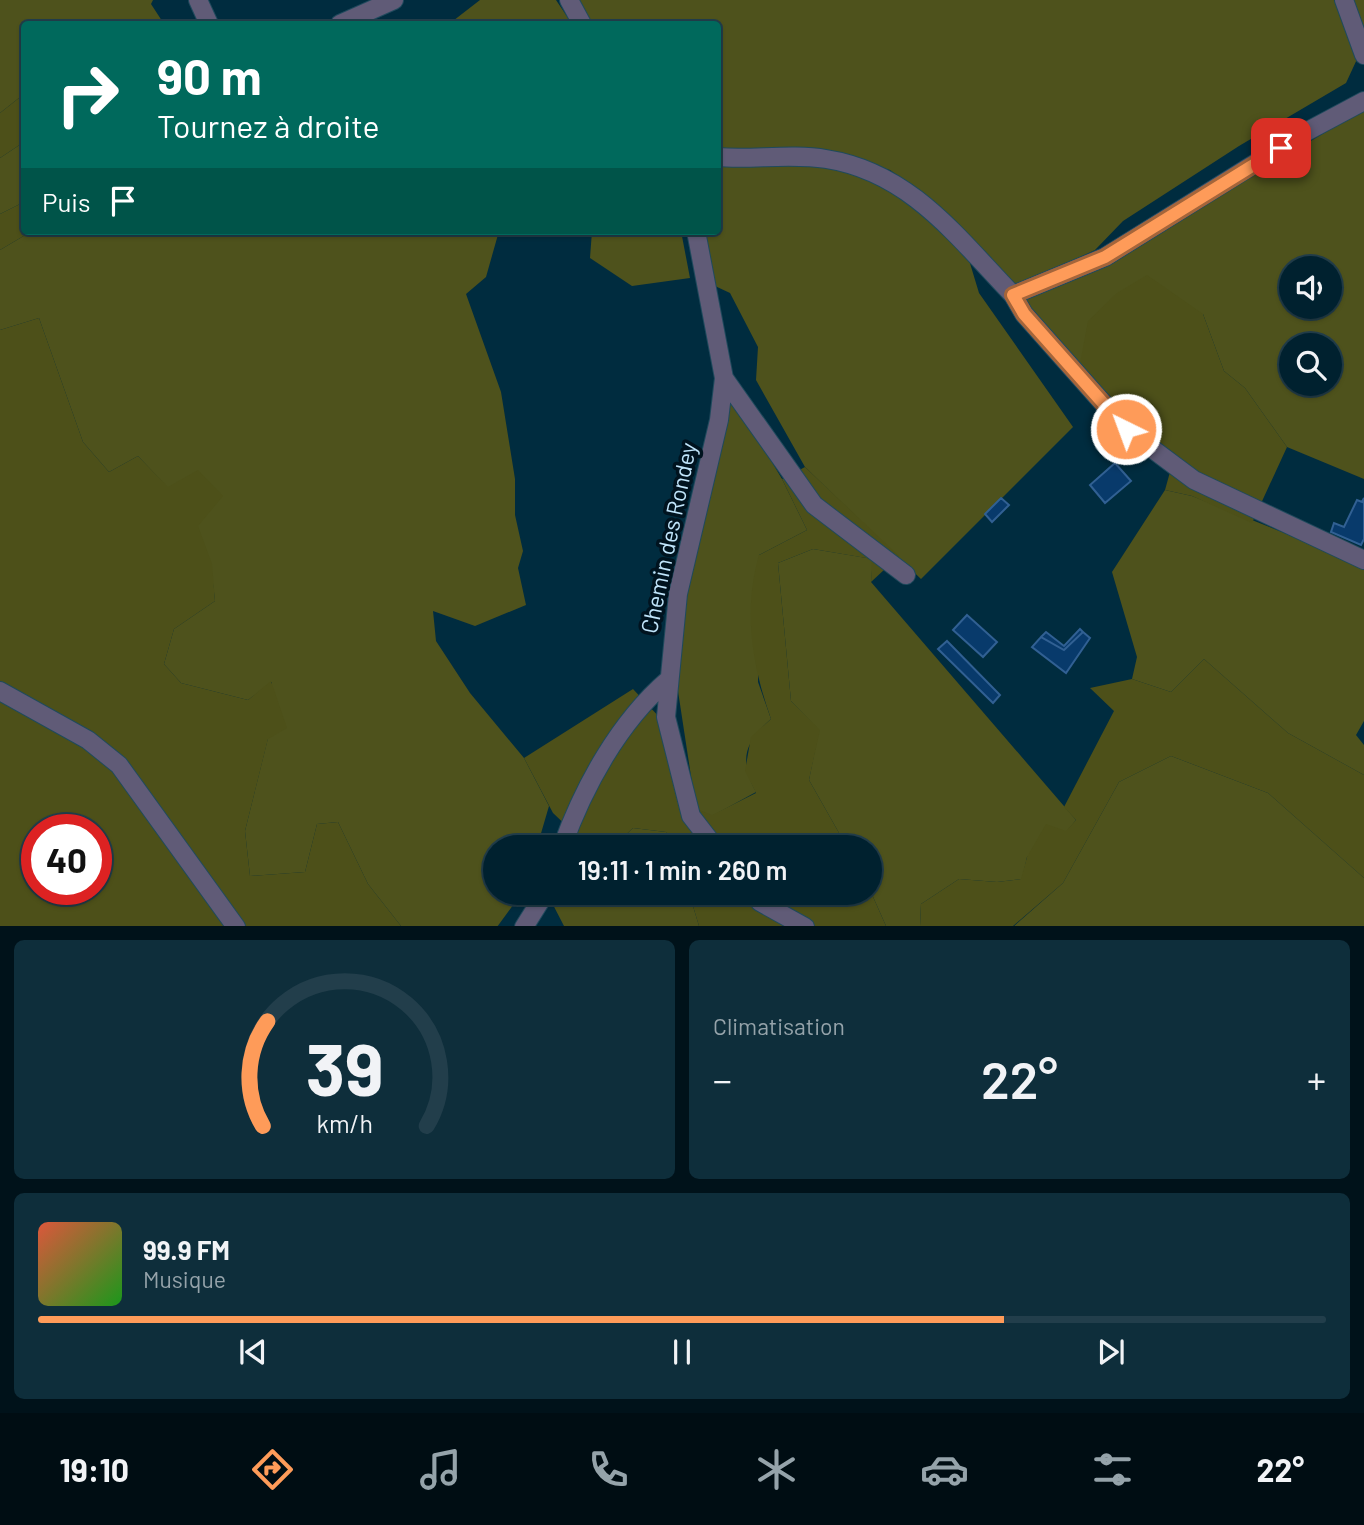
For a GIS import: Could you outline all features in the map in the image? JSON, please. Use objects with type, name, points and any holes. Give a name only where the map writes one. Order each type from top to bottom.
[{"type":"street","points":[[198,0],[208,21]]},
{"type":"street","points":[[347,21],[394,0]]},
{"type":"street","points":[[569,0],[580,21]]},
{"type":"street","points":[[1344,0],[1364,55]]},
{"type":"street","points":[[1013,295],[1105,257],[1304,133],[1364,101]]},
{"type":"street","points":[[721,157],[825,159],[888,178],[918,198],[1013,295],[1024,314],[1126,429],[1194,480],[1364,560]]},
{"type":"street","name":"Chemin des Rondey","points":[[697,235],[724,378],[719,420],[678,594],[666,717],[691,816],[706,835]]},
{"type":"street","points":[[724,378],[814,505],[906,575]]},
{"type":"street","points":[[566,835],[574,814],[622,731],[649,696],[668,680]]},
{"type":"street","points":[[0,691],[89,740],[119,765],[236,926]]},
{"type":"street","points":[[524,926],[538,905]]},
{"type":"street","points":[[766,905],[805,926]]},
{"type":"green space","points":[[0,0],[153,0],[151,4],[162,21],[21,21],[21,96],[0,113]]},
{"type":"green space","points":[[480,0],[556,0],[570,21],[453,21]]},
{"type":"green space","points":[[577,0],[1364,0],[1364,44],[1346,83],[1239,146],[1123,221],[1095,250],[1013,288],[919,191],[890,170],[835,155],[749,153],[721,148],[721,21],[590,21]]},
{"type":"green space","points":[[21,96],[21,144],[0,158],[0,113]]},
{"type":"green space","points":[[1364,109],[1364,479],[1287,447],[1245,388],[1224,371],[1203,314],[1080,364],[1028,310],[1026,300],[1030,292],[1109,262]]},
{"type":"green space","points":[[21,144],[21,204],[0,214],[0,158]]},
{"type":"green space","points":[[815,165],[839,168],[883,182],[910,199],[969,260],[979,293],[1073,427],[921,579],[805,467],[756,380],[758,347],[730,293],[715,286],[701,235],[721,235],[721,166]]},
{"type":"green space","points":[[21,204],[21,235],[25,235],[0,250],[0,214]]},
{"type":"green space","points":[[25,235],[498,235],[486,277],[466,294],[501,392],[515,479],[515,515],[523,551],[518,568],[526,605],[475,626],[433,611],[436,641],[470,693],[524,758],[549,806],[541,835],[483,835],[483,905],[513,905],[498,926],[401,926],[368,884],[338,822],[317,824],[305,872],[250,876],[245,831],[268,738],[272,682],[248,700],[181,683],[164,664],[174,629],[215,601],[212,576],[201,536],[182,505],[138,456],[109,472],[83,442],[39,318],[0,330],[0,250]]},
{"type":"green space","points":[[592,235],[682,235],[690,278],[632,286],[590,258]]},
{"type":"green space","points":[[1147,275],[1203,314],[1224,371],[1245,388],[1287,447],[1252,523],[1192,496],[1165,490],[1175,454],[1132,423],[1080,364],[1088,321],[1117,293]]},
{"type":"green space","points":[[39,318],[83,442],[109,472],[138,456],[168,487],[198,470],[223,496],[198,526],[212,564],[215,601],[174,629],[164,664],[181,683],[248,700],[271,681],[287,728],[268,739],[245,831],[250,876],[305,872],[317,824],[338,822],[368,884],[401,926],[0,926],[0,330]]},
{"type":"green space","points":[[733,397],[782,479],[807,530],[759,555],[758,682],[771,719],[755,736],[747,752],[747,770],[756,792],[712,816],[696,809],[676,678],[677,630],[728,406]]},
{"type":"green space","points":[[805,467],[899,556],[871,582],[872,559],[813,549],[778,563],[791,701],[820,730],[809,780],[840,835],[667,835],[666,832],[633,828],[626,835],[572,835],[573,832],[553,813],[524,758],[633,689],[662,720],[682,803],[712,815],[756,793],[745,771],[751,737],[771,719],[759,678],[752,638],[751,597],[754,576],[759,555],[807,530],[782,479]]},
{"type":"green space","points":[[1165,490],[1192,496],[1364,565],[1364,721],[1356,735],[1364,745],[1364,775],[1288,733],[1204,659],[1171,692],[1132,679],[1137,657],[1112,572]]},
{"type":"green space","points":[[813,549],[873,559],[871,582],[1076,820],[1067,831],[1027,857],[1022,879],[997,882],[959,879],[921,904],[920,926],[886,926],[877,905],[882,905],[882,835],[840,835],[809,780],[819,730],[791,701],[778,563]]},
{"type":"green space","points":[[1204,659],[1288,733],[1364,775],[1364,878],[1268,793],[1171,756],[1119,782],[1063,883],[1013,926],[920,926],[921,904],[959,879],[997,882],[1021,879],[1027,857],[1046,824],[1066,831],[1076,820],[1064,807],[1114,711],[1090,688],[1132,679],[1171,692]]},
{"type":"green space","points":[[1171,756],[1268,793],[1364,878],[1364,926],[1014,926],[1063,883],[1119,782]]},
{"type":"green space","points":[[633,828],[666,832],[667,835],[626,835]]},
{"type":"green space","points":[[553,905],[693,905],[699,926],[564,926]]},
{"type":"green space","points":[[693,905],[877,905],[886,926],[699,926]]},
{"type":"building","points":[[1115,463],[1131,481],[1105,503],[1090,485]]},
{"type":"building","points":[[1001,498],[1009,505],[992,522],[985,514]]},
{"type":"building","points":[[1364,498],[1364,539],[1361,545],[1331,532],[1334,523],[1344,527],[1357,500],[1362,502]]},
{"type":"building","points":[[967,615],[997,642],[983,657],[953,630]]},
{"type":"building","points":[[1080,629],[1083,632],[1064,650],[1041,637],[1046,632],[1064,646]]},
{"type":"building","points":[[1083,632],[1090,638],[1066,673],[1032,647],[1041,637],[1064,650]]},
{"type":"building","points":[[947,641],[1000,695],[993,703],[938,649]]},
{"type":"route","points":[[1126,429],[1024,314],[1013,295],[1105,257],[1281,148]]}]
